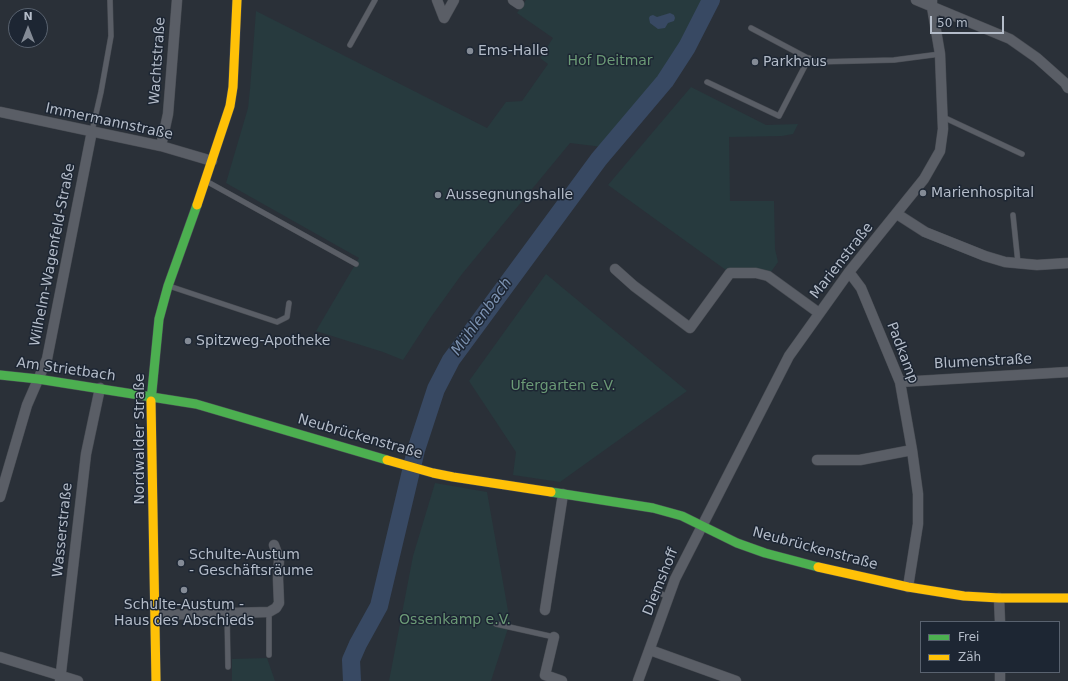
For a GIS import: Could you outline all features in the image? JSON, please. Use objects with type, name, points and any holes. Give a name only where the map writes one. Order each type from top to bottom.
[{"type":"street","name":"Wachtstraße","points":[[161,146],[168,114],[177,0]]},
{"type":"street","name":"Nordwalder Straße","points":[[156,681],[151,397],[159,320],[168,286],[230,106],[233,87],[237,0]]},
{"type":"street","points":[[436,0],[444,18],[454,0]]},
{"type":"street","points":[[916,0],[932,3],[1010,40],[1037,58],[1065,83],[1068,88]]},
{"type":"street","name":"Marienstraße","points":[[701,526],[789,356],[849,272],[924,179],[940,151],[943,117],[940,54],[932,3]]},
{"type":"street","name":"Immermannstraße","points":[[0,112],[161,146],[212,161]]},
{"type":"street","name":"Wilhelm-Wagenfeld-Straße","points":[[0,497],[26,405],[47,358],[92,131]]},
{"type":"street","points":[[897,214],[925,232],[985,256],[1005,262],[1037,266],[1068,263]]},
{"type":"street","points":[[615,269],[634,286],[690,328],[730,273],[756,273],[768,276],[819,313]]},
{"type":"street","name":"Padkamp","points":[[849,272],[861,288],[900,382],[918,494],[918,524],[908,587]]},
{"type":"street","name":"Blumenstraße","points":[[900,382],[1068,372]]},
{"type":"street","name":"Am Strietbach","points":[[0,375],[100,388],[151,397]]},
{"type":"street","name":"Wasserstraße","points":[[61,679],[86,454],[100,388]]},
{"type":"street","name":"Neubrückenstraße","points":[[151,397],[196,404],[229,412],[325,444],[433,473],[652,508],[682,516],[737,543],[765,553],[814,566],[908,587],[964,596],[999,598],[1068,598]]},
{"type":"street","points":[[817,460],[860,460],[912,450]]},
{"type":"street","points":[[545,610],[563,494]]},
{"type":"street","name":"Diemshoff","points":[[638,681],[675,579],[701,526]]},
{"type":"street","points":[[156,615],[268,612],[276,608],[279,603],[279,559],[274,545]]},
{"type":"street","points":[[999,598],[1000,621]]},
{"type":"street","points":[[554,637],[545,675],[562,681]]},
{"type":"street","points":[[650,650],[736,681]]},
{"type":"street","points":[[0,657],[61,679],[78,681]]},
{"type":"lane","points":[[92,131],[111,36],[110,0]]},
{"type":"lane","points":[[350,45],[375,0]]},
{"type":"lane","points":[[751,28],[815,62],[894,60],[940,54]]},
{"type":"lane","points":[[707,82],[779,116],[809,58]]},
{"type":"lane","points":[[943,117],[1022,154]]},
{"type":"lane","points":[[205,180],[356,264]]},
{"type":"lane","points":[[1013,215],[1018,263]]},
{"type":"lane","points":[[168,286],[276,322],[286,317],[289,303]]},
{"type":"lane","points":[[654,591],[668,597]]},
{"type":"lane","points":[[268,612],[269,655]]},
{"type":"lane","points":[[227,613],[228,667]]},
{"type":"lane","points":[[496,624],[554,637]]},
{"type":"green space","name":"Hof Deitmar","points":[[526,0],[711,0],[687,59],[619,149],[570,143],[462,274],[431,317],[403,360],[383,352],[316,331],[359,258],[226,183],[248,108],[256,11],[487,128],[506,102],[522,101],[548,64],[540,58],[553,38],[517,13]]},
{"type":"green space","points":[[691,87],[766,125],[798,124],[793,134],[782,136],[729,137],[730,201],[774,201],[775,249],[778,262],[768,276],[730,273],[608,185]]},
{"type":"green space","name":"Ufergarten e.V.","points":[[546,274],[687,391],[560,482],[513,475],[516,452],[469,381]]},
{"type":"green space","name":"Ossenkamp e.V.","points":[[435,483],[487,492],[510,622],[491,681],[389,681],[413,556]]},
{"type":"green space","points":[[267,658],[275,681],[232,681],[232,659]]},
{"type":"water","points":[[670,13],[674,15],[674,21],[668,23],[665,28],[658,29],[650,23],[650,16],[653,15],[657,17]]},
{"type":"waterway","name":"Mühlenbach","points":[[352,681],[351,660],[379,606],[416,450],[436,389],[451,360],[599,159],[665,81],[687,47],[711,0]]},
{"type":"traffic: fast","points":[[151,401],[159,319],[168,286],[197,205]]},
{"type":"traffic: fast","points":[[0,375],[38,379],[196,404],[387,460]]},
{"type":"traffic: fast","points":[[551,492],[653,508],[682,516],[737,543],[765,553],[818,567]]},
{"type":"traffic: slow","points":[[197,205],[230,106],[233,87],[237,0]]},
{"type":"traffic: slow","points":[[151,401],[156,681]]},
{"type":"traffic: slow","points":[[387,460],[453,477],[551,492]]},
{"type":"traffic: slow","points":[[818,567],[908,587],[964,596],[999,598],[1068,598]]},
{"type":"place","name":"Ems-Halle","points":[[470,51]]},
{"type":"place","name":"Parkhaus","points":[[755,62]]},
{"type":"place","name":"Marienhospital","points":[[923,193]]},
{"type":"place","name":"Aussegnungshalle","points":[[438,195]]},
{"type":"place","name":"Spitzweg-Apotheke","points":[[188,341]]},
{"type":"place","name":"Schulte-Austum - Geschäftsräume","points":[[181,563]]},
{"type":"place","name":"Schulte-Austum - Haus des Abschieds","points":[[184,590]]}]
